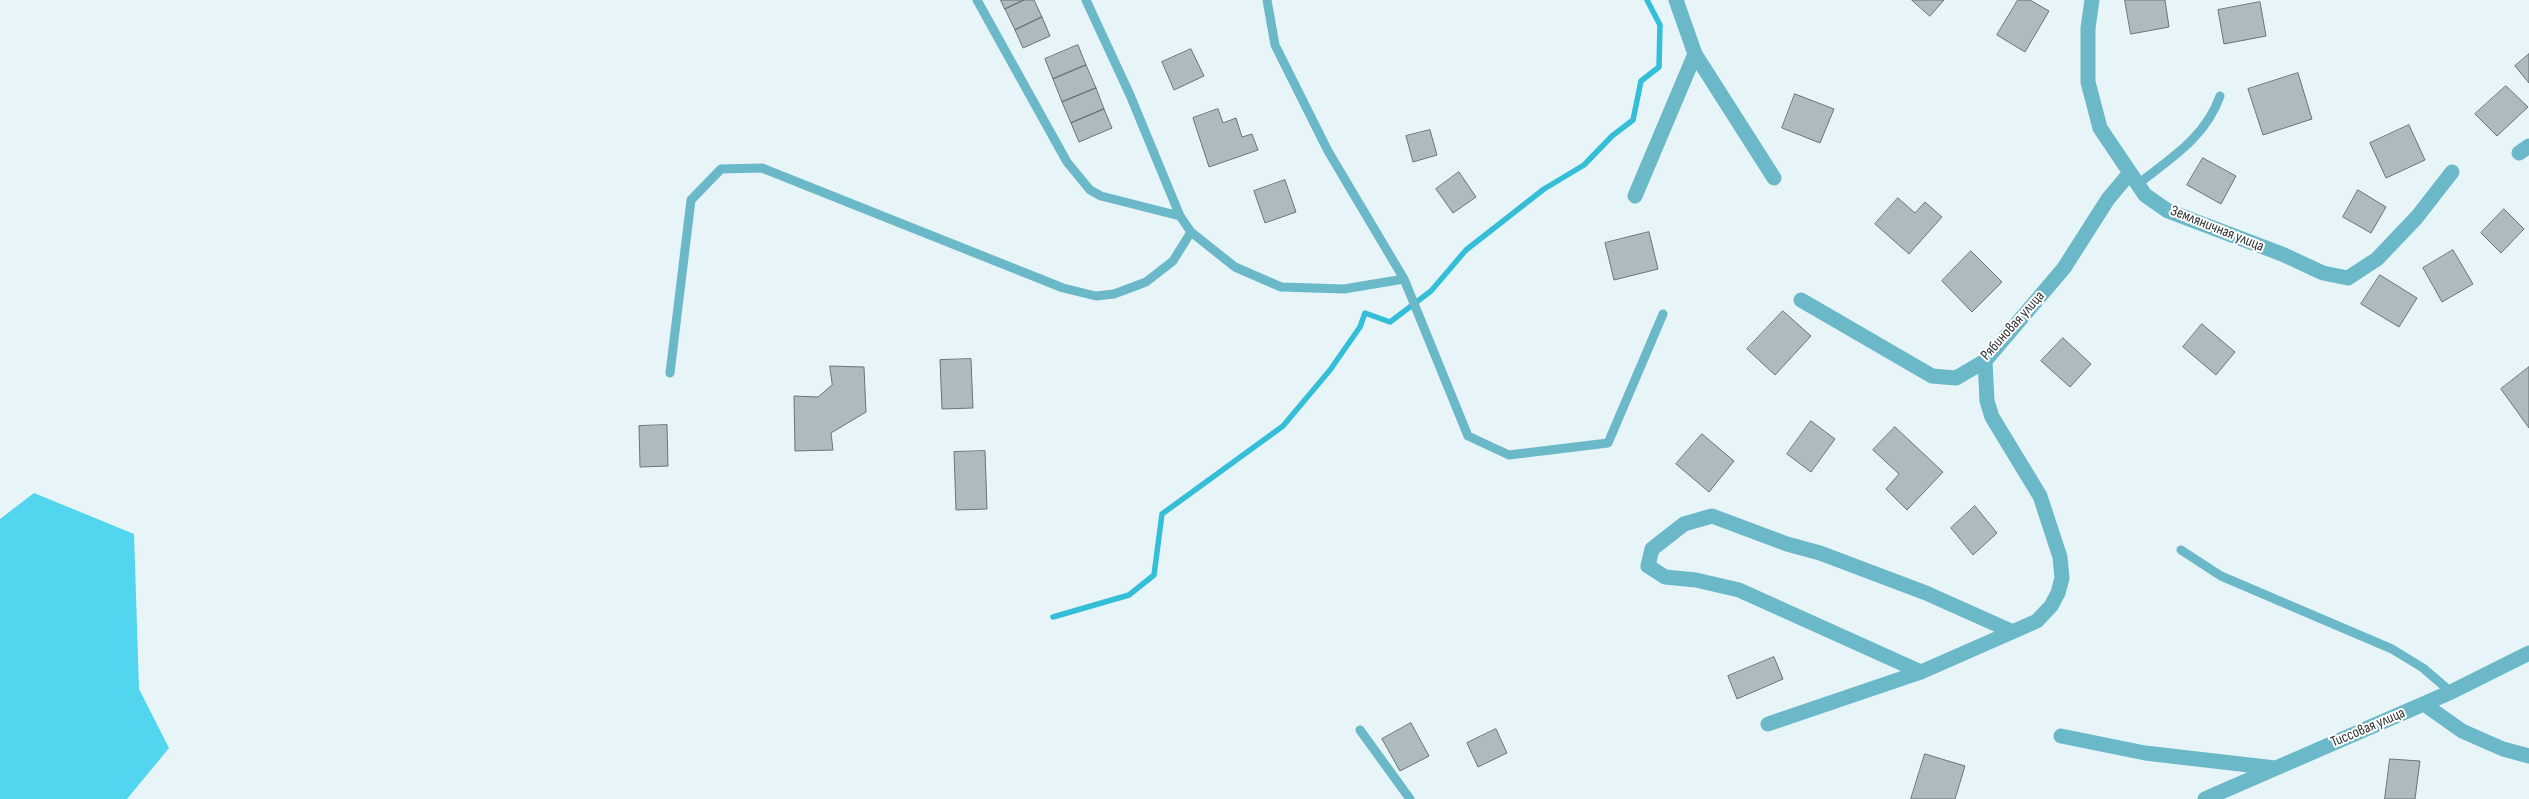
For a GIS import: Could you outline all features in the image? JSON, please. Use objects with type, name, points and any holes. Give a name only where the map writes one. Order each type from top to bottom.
[{"type":"street","points":[[1676,0],[1695,54],[1774,178]]},
{"type":"street","name":"Земляничная улица","points":[[2092,0],[2088,28],[2088,82],[2100,128],[2145,195],[2168,211],[2282,254],[2323,273],[2348,278],[2378,259],[2417,217],[2452,172]]},
{"type":"street","points":[[1635,196],[1695,54]]},
{"type":"street","name":"Рябиновая улица","points":[[1801,300],[1932,376],[1956,378],[1985,361],[2064,268],[2108,199],[2134,179]]},
{"type":"street","points":[[1768,724],[1921,672],[2037,621],[2050,606],[2062,578],[2060,557],[2040,496],[1992,418],[1987,401],[1985,361]]},
{"type":"street","points":[[1921,672],[1739,590],[1696,580],[1665,577],[1648,566],[1652,549],[1684,524],[1712,516],[1787,544],[1820,552],[1926,592],[2011,631]]},
{"type":"street","name":"Тиссовая улица","points":[[2205,799],[2451,692],[2529,653]]},
{"type":"street","points":[[2424,704],[2462,731],[2503,749],[2529,756]]},
{"type":"street","points":[[2061,736],[2145,753],[2277,768]]},
{"type":"lane","points":[[977,0],[1067,162],[1090,190],[1101,196],[1180,216]]},
{"type":"lane","points":[[1086,0],[1130,95],[1180,216],[1191,232],[1235,267],[1281,288],[1344,289],[1404,279]]},
{"type":"lane","points":[[1267,0],[1276,45],[1284,63],[1328,151],[1404,279],[1468,436],[1509,455],[1608,443],[1663,314]]},
{"type":"lane","points":[[2134,179],[2192,141],[2213,115],[2220,96]]},
{"type":"lane","points":[[670,374],[691,200],[721,170],[762,168],[1063,288],[1096,296],[1114,294],[1146,282],[1172,261],[1191,232]]},
{"type":"lane","points":[[2181,550],[2220,576],[2392,649],[2423,668],[2451,692]]},
{"type":"lane","points":[[1360,730],[1410,799]]},
{"type":"shaded area","points":[[34,493],[134,534],[139,689],[169,748],[127,799],[0,799],[0,519]]},
{"type":"building","points":[[1001,0],[1024,0],[1005,9]]},
{"type":"building","points":[[1024,0],[1034,0],[1042,17],[1015,30],[1005,9]]},
{"type":"building","points":[[1912,0],[1944,0],[1930,16]]},
{"type":"building","points":[[2018,0],[2030,0],[2049,11],[2025,52],[1997,35]]},
{"type":"building","points":[[2125,0],[2165,0],[2169,27],[2131,34]]},
{"type":"building","points":[[2260,2],[2266,36],[2224,44],[2218,10]]},
{"type":"building","points":[[1042,17],[1050,36],[1023,48],[1015,30]]},
{"type":"building","points":[[1078,45],[1086,65],[1053,79],[1045,59]]},
{"type":"building","points":[[1191,49],[1204,76],[1174,90],[1162,62]]},
{"type":"building","points":[[2529,54],[2529,83],[2515,66]]},
{"type":"building","points":[[1086,65],[1096,88],[1062,102],[1053,79]]},
{"type":"building","points":[[2298,73],[2312,119],[2263,135],[2248,89]]},
{"type":"building","points":[[2506,86],[2528,107],[2497,136],[2475,114]]},
{"type":"building","points":[[1096,88],[1104,109],[1071,123],[1062,102]]},
{"type":"building","points":[[1795,94],[1834,109],[1820,143],[1782,128]]},
{"type":"building","points":[[1104,109],[1112,128],[1079,142],[1071,123]]},
{"type":"building","points":[[1218,109],[1223,123],[1236,118],[1242,137],[1252,134],[1258,150],[1209,167],[1193,118]]},
{"type":"building","points":[[2409,125],[2425,160],[2386,178],[2370,143]]},
{"type":"building","points":[[1430,130],[1437,155],[1413,162],[1406,136]]},
{"type":"building","points":[[2203,158],[2236,176],[2221,204],[2187,185]]},
{"type":"building","points":[[1459,172],[1476,197],[1453,213],[1436,189]]},
{"type":"building","points":[[1285,180],[1296,212],[1265,223],[1254,191]]},
{"type":"building","points":[[2358,190],[2386,207],[2371,233],[2343,217]]},
{"type":"building","points":[[1898,198],[1915,213],[1925,202],[1942,217],[1909,254],[1875,224]]},
{"type":"building","points":[[2504,209],[2524,229],[2501,253],[2481,233]]},
{"type":"building","points":[[1649,232],[1658,269],[1614,280],[1605,243]]},
{"type":"building","points":[[2453,250],[2473,284],[2442,302],[2423,268]]},
{"type":"building","points":[[1971,251],[2002,282],[1972,312],[1942,281]]},
{"type":"building","points":[[2380,275],[2417,298],[2399,327],[2361,304]]},
{"type":"building","points":[[1783,311],[1811,336],[1775,375],[1747,349]]},
{"type":"building","points":[[2202,324],[2235,352],[2216,375],[2183,347]]},
{"type":"building","points":[[2063,338],[2091,364],[2070,387],[2041,361]]},
{"type":"building","points":[[971,359],[973,408],[942,409],[940,360]]},
{"type":"building","points":[[830,366],[864,367],[866,412],[831,433],[833,450],[795,451],[794,396],[818,397],[832,385]]},
{"type":"building","points":[[2529,367],[2529,428],[2501,389]]},
{"type":"building","points":[[1811,421],[1835,439],[1811,472],[1787,454]]},
{"type":"building","points":[[667,425],[668,466],[640,467],[639,426]]},
{"type":"building","points":[[1895,427],[1943,472],[1907,510],[1886,489],[1899,474],[1873,450]]},
{"type":"building","points":[[1702,434],[1734,461],[1709,492],[1676,464]]},
{"type":"building","points":[[985,451],[987,509],[956,510],[954,452]]},
{"type":"building","points":[[1975,506],[1997,533],[1973,555],[1951,528]]},
{"type":"building","points":[[1774,657],[1783,679],[1737,699],[1728,676]]},
{"type":"building","points":[[1411,723],[1429,756],[1400,771],[1382,739]]},
{"type":"building","points":[[1496,729],[1507,753],[1478,767],[1467,743]]},
{"type":"building","points":[[1925,754],[1965,766],[1955,799],[1911,799]]},
{"type":"building","points":[[2390,759],[2420,761],[2415,799],[2385,799]]},
{"type":"waterway","points":[[1053,617],[1129,595],[1154,575],[1162,514],[1283,426],[1330,370],[1360,327],[1365,313],[1390,322],[1431,291],[1466,250],[1544,189],[1584,165],[1612,136],[1633,120],[1641,81],[1659,67],[1660,25],[1647,0]]}]
